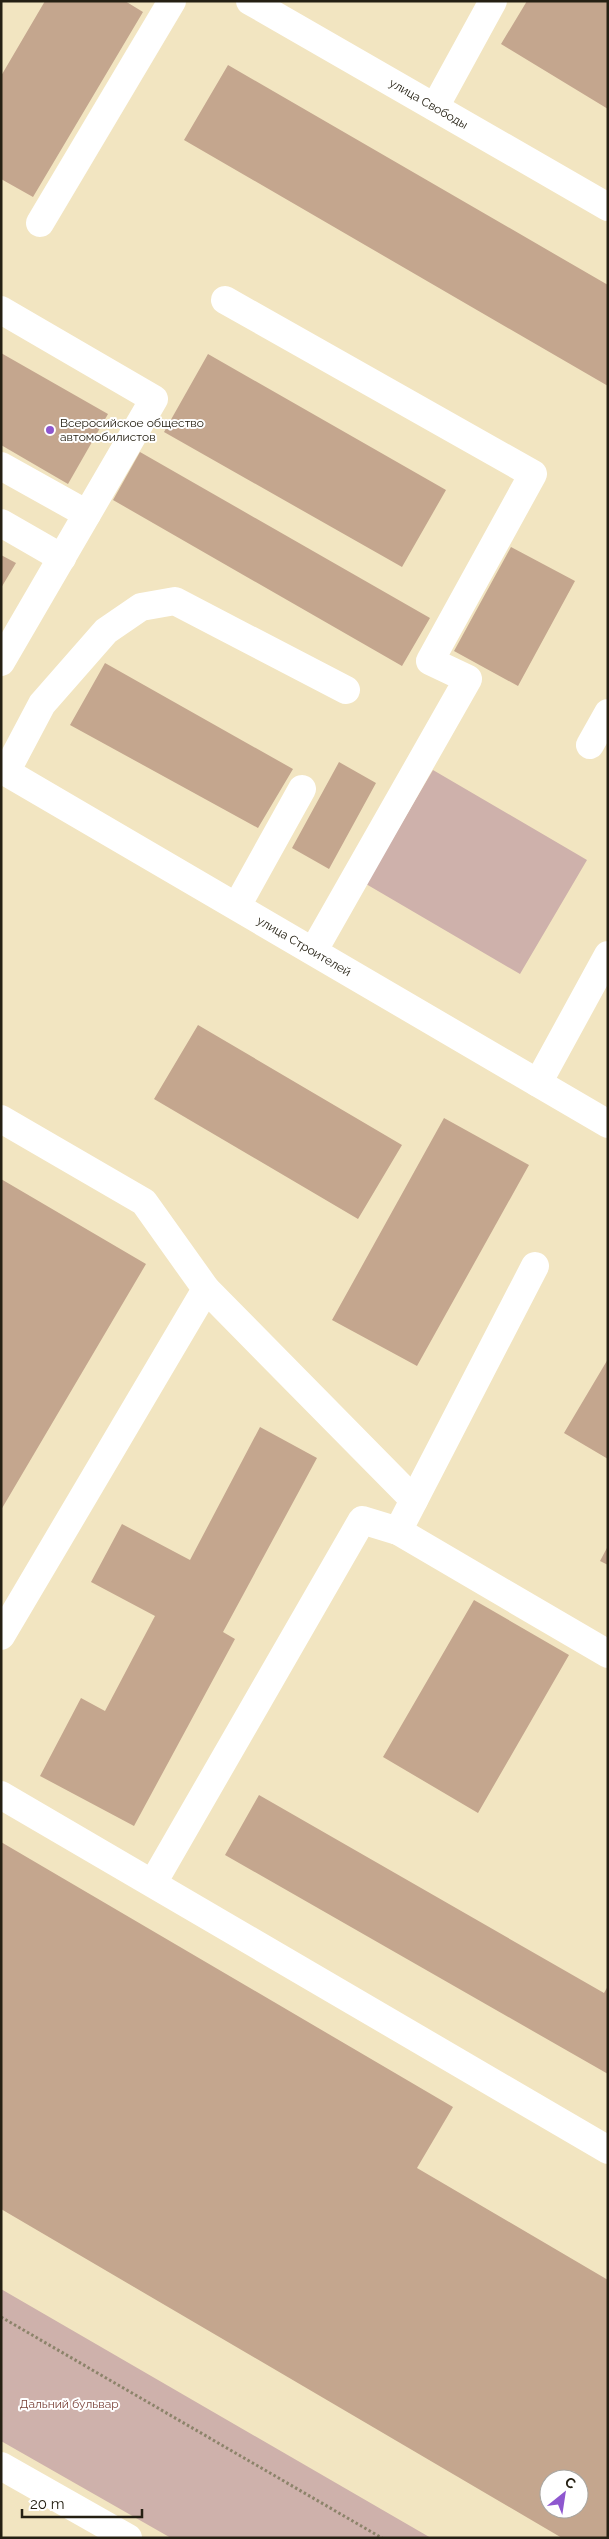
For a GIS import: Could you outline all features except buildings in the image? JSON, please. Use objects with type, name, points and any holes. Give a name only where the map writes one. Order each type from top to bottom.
[{"type":"street","points":[[40,223],[172,1]]},
{"type":"street","name":"улица Свободы","points":[[250,1],[608,207]]},
{"type":"street","points":[[435,108],[493,1]]},
{"type":"street","points":[[225,300],[533,474],[430,661],[468,680],[314,950]]},
{"type":"street","points":[[1,310],[154,399],[1,662]]},
{"type":"street","points":[[1,466],[87,514]]},
{"type":"street","points":[[1,523],[62,558]]},
{"type":"street","points":[[3,771],[42,704],[106,632],[141,607],[174,600],[346,690]]},
{"type":"street","points":[[590,745],[608,713]]},
{"type":"street","name":"улица Строителей","points":[[3,771],[314,950],[608,1124]]},
{"type":"street","points":[[237,906],[302,789]]},
{"type":"street","points":[[538,1083],[608,956]]},
{"type":"street","points":[[1,1119],[144,1202],[206,1289],[414,1500]]},
{"type":"street","points":[[398,1531],[535,1266]]},
{"type":"street","points":[[1,1636],[206,1289]]},
{"type":"street","points":[[153,1884],[362,1520],[398,1531],[608,1654]]},
{"type":"street","points":[[1,1795],[608,2150]]},
{"type":"street","points":[[1,2466],[128,2538]]},
{"type":"path","points":[[1,2317],[382,2538]]},
{"type":"green space","points":[[433,770],[587,860],[520,974],[366,884]]},
{"type":"green space","name":"Дальний бульвар","points":[[1,2289],[431,2538],[171,2538],[1,2441]]},
{"type":"place","name":"Всеросийское общество автомобилистов","points":[[50,430]]}]
